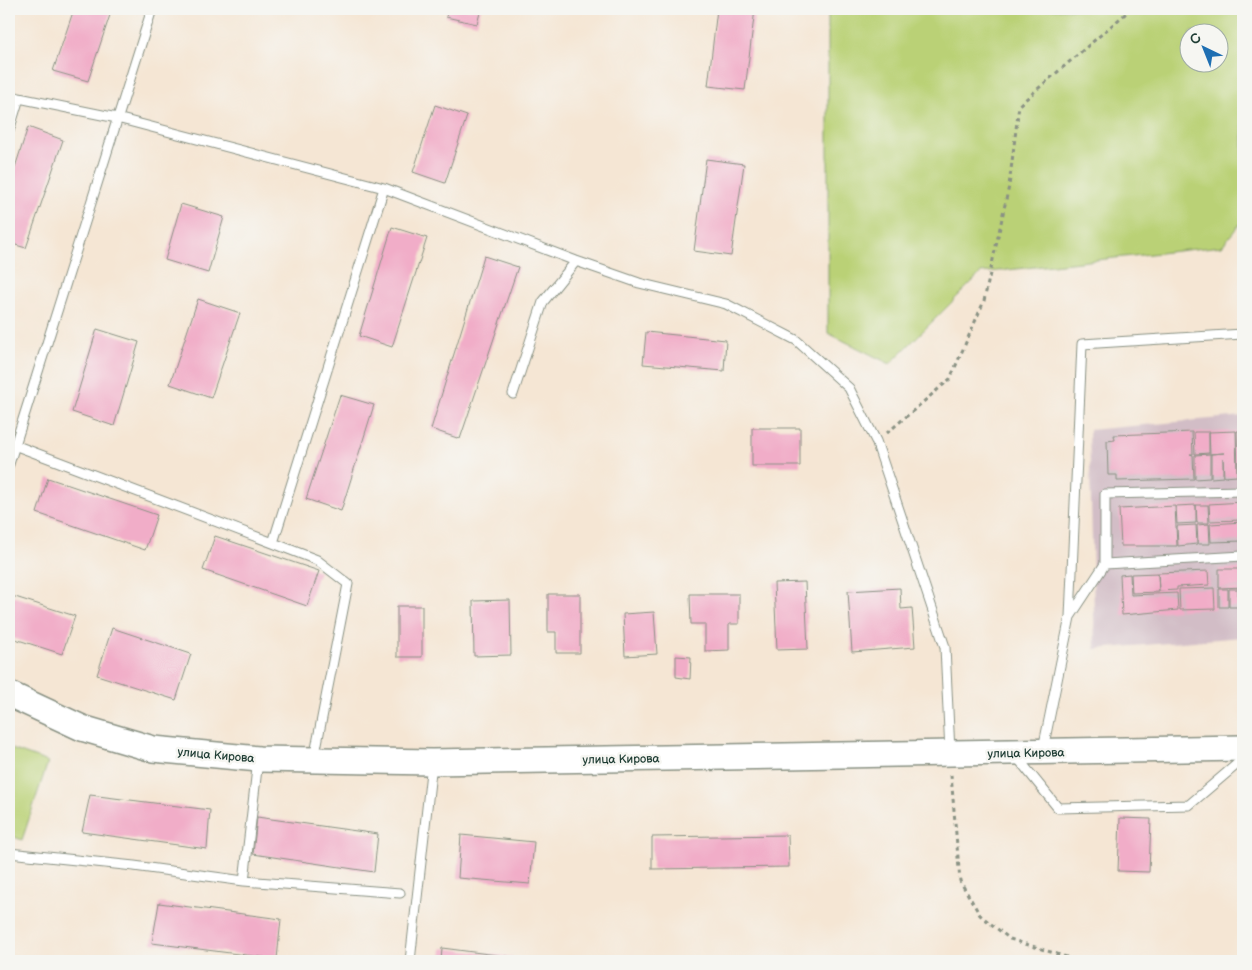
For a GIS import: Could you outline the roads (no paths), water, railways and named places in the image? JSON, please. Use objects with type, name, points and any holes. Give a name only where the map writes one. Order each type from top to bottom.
[{"type":"main road","name":"улица Кирова","points":[[9,694],[82,728],[153,749],[258,759],[432,762],[1015,754],[1243,748]]},
{"type":"lane","points":[[9,464],[12,444],[152,9]]},
{"type":"lane","points":[[9,94],[19,98],[117,118],[384,188],[576,261],[640,283],[726,304],[796,340],[849,388],[876,441],[945,647],[950,755]]},
{"type":"lane","points":[[9,131],[19,98]]},
{"type":"lane","points":[[273,543],[384,188]]},
{"type":"lane","points":[[513,394],[543,302],[576,261]]},
{"type":"lane","points":[[1042,753],[1057,691],[1070,617],[1082,344],[1243,334]]},
{"type":"lane","points":[[12,444],[317,560],[348,584],[314,759]]},
{"type":"lane","points":[[1070,617],[1105,564],[1104,494],[1243,491]]},
{"type":"lane","points":[[1105,564],[1243,556]]},
{"type":"lane","points":[[1015,754],[1058,808],[1189,804],[1243,759]]},
{"type":"lane","points":[[244,882],[258,759]]},
{"type":"lane","points":[[410,961],[432,762]]},
{"type":"lane","points":[[9,852],[134,866],[244,882],[400,893]]}]
